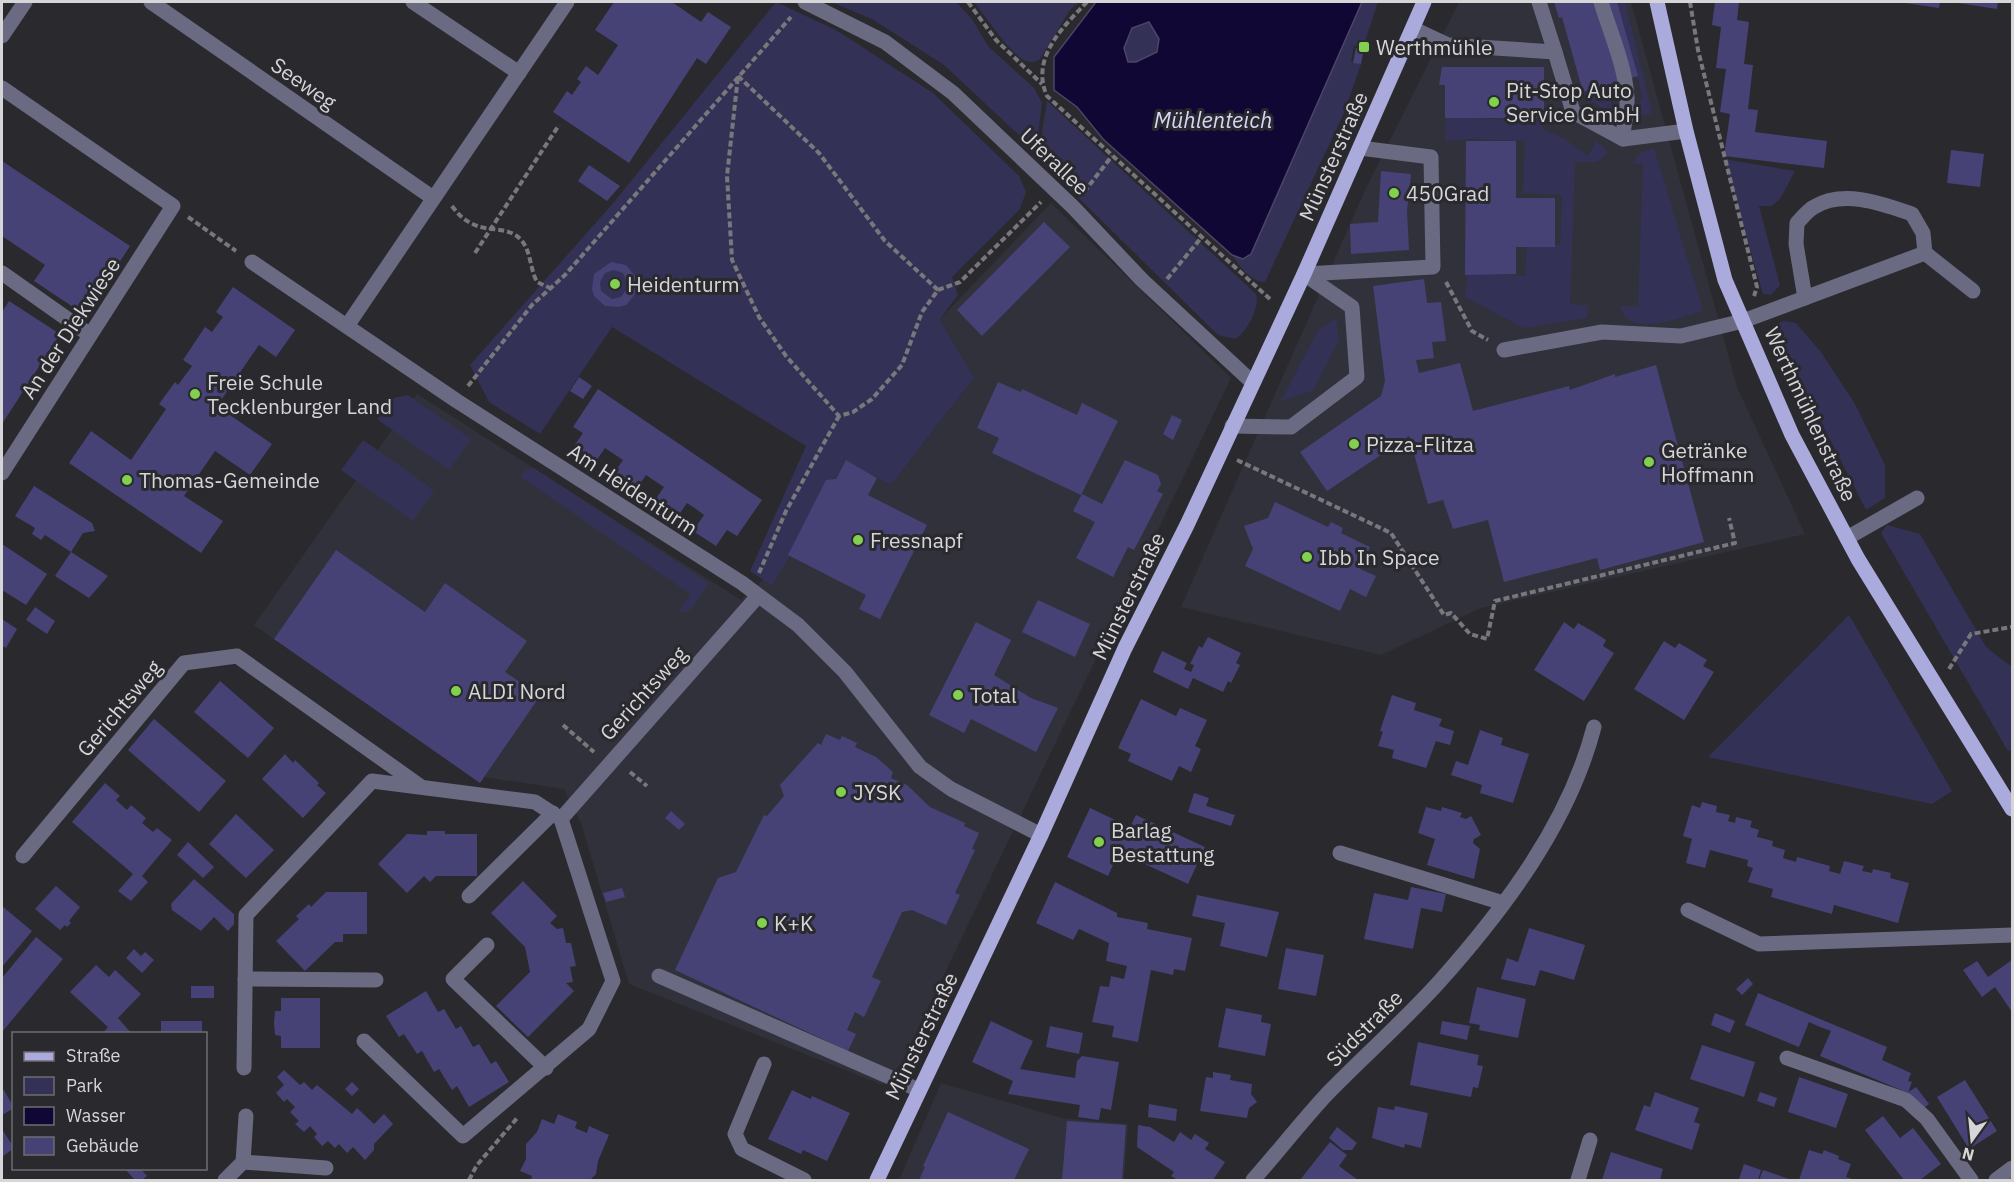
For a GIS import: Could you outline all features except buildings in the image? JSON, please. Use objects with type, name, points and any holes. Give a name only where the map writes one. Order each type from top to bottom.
[{"type":"main road","name":"Münsterstraße","points":[[877,1180],[1041,835],[1125,648],[1304,274],[1425,2]]},
{"type":"main road","name":"Münsterstraße","points":[[1414,29],[1433,2]]},
{"type":"main road","name":"Werthmühlenstraße","points":[[1657,2],[1686,131],[1725,280],[1792,435],[1847,538],[2013,809]]},
{"type":"street","points":[[2,36],[25,2]]},
{"type":"street","name":"Seeweg","points":[[151,2],[433,198]]},
{"type":"street","points":[[413,2],[519,73]]},
{"type":"street","points":[[347,326],[567,2]]},
{"type":"street","name":"Uferallee","points":[[805,2],[885,42],[953,93],[1054,189],[1155,293],[1252,382]]},
{"type":"street","points":[[1539,2],[1573,112],[1623,139],[1686,131]]},
{"type":"street","points":[[1601,2],[1626,85],[1627,101],[1623,139]]},
{"type":"street","points":[[1414,29],[1448,45],[1555,52]]},
{"type":"street","points":[[3,94],[173,206]]},
{"type":"street","points":[[1304,274],[1433,267],[1431,156],[1360,148]]},
{"type":"street","points":[[1805,298],[1796,244],[1797,223],[1814,207],[1832,201],[1869,200],[1912,214],[1923,233],[1925,253],[1973,291]]},
{"type":"street","name":"An der Diekwiese","points":[[2,473],[173,206]]},
{"type":"street","points":[[1504,350],[1602,332],[1682,336],[1743,321],[1925,253]]},
{"type":"street","name":"Am Heidenturm","points":[[252,262],[458,401],[758,596],[798,625],[845,672],[920,767],[951,789],[1041,835]]},
{"type":"street","points":[[2,273],[90,335]]},
{"type":"street","points":[[1232,426],[1291,427],[1357,377],[1352,307],[1304,274]]},
{"type":"street","points":[[1847,538],[1917,498]]},
{"type":"street","name":"Gerichtsweg","points":[[469,896],[557,816],[609,764],[758,596]]},
{"type":"street","name":"Gerichtsweg","points":[[23,856],[184,663],[237,656],[420,786]]},
{"type":"street","name":"Südstraße","points":[[1253,1180],[1326,1095],[1440,981],[1503,903],[1526,872],[1566,804],[1582,766],[1594,727]]},
{"type":"street","name":"Gerichtsweg","points":[[244,1068],[246,915],[372,781],[535,802],[557,816]]},
{"type":"street","points":[[364,1041],[463,1136],[546,1068],[589,1029],[613,981],[557,816]]},
{"type":"street","points":[[1340,853],[1503,903]]},
{"type":"street","points":[[1688,910],[1759,944],[2013,935]]},
{"type":"street","points":[[487,945],[453,979],[546,1068]]},
{"type":"street","points":[[659,976],[919,1090]]},
{"type":"street","points":[[245,979],[376,980]]},
{"type":"street","points":[[1788,1058],[1906,1100],[1927,1119],[1971,1180]]},
{"type":"street","points":[[764,1064],[735,1134],[742,1149],[804,1180]]},
{"type":"street","points":[[225,1180],[243,1162],[246,1116]]},
{"type":"street","points":[[1578,1180],[1590,1140]]},
{"type":"street","points":[[243,1162],[326,1168]]},
{"type":"street","points":[[1996,1180],[2013,1168]]},
{"type":"path","points":[[458,401],[532,305],[565,275],[738,75],[805,2]]},
{"type":"path","points":[[968,2],[996,40],[1042,84],[1047,96],[1285,313]]},
{"type":"path","points":[[1042,84],[1045,55],[1053,41],[1087,2]]},
{"type":"path","points":[[1690,2],[1698,50],[1757,287],[1743,321]]},
{"type":"path","points":[[738,75],[819,153],[885,241],[938,290]]},
{"type":"path","points":[[738,75],[727,176],[732,260],[759,317],[786,356],[839,416]]},
{"type":"path","points":[[475,254],[559,125]]},
{"type":"path","points":[[1072,207],[1112,156]]},
{"type":"path","points":[[758,596],[759,574],[786,511],[839,416],[853,412],[872,399],[902,365],[922,312],[938,290],[960,282],[1054,189]]},
{"type":"path","points":[[433,198],[451,204],[465,223],[513,234],[522,241],[537,282],[550,288]]},
{"type":"path","points":[[173,206],[252,262]]},
{"type":"path","points":[[1155,293],[1202,238]]},
{"type":"path","points":[[1433,267],[1444,278],[1472,331],[1504,350]]},
{"type":"path","points":[[1220,452],[1391,533],[1444,615],[1451,613],[1470,633],[1487,639],[1495,601],[1735,543],[1729,518]]},
{"type":"path","points":[[1938,688],[1971,633],[2013,627]]},
{"type":"path","points":[[563,725],[609,764]]},
{"type":"shaded area","points":[[1459,2],[1631,2],[1737,387],[1805,534],[1481,608],[1381,655],[1181,607],[1366,188]]},
{"type":"shaded area","points":[[1051,203],[1231,378],[901,1064],[883,1085],[629,984],[581,823],[564,789],[484,777],[480,783],[254,625],[417,394],[741,600],[763,580],[834,446],[891,485],[974,378],[940,319]]},
{"type":"shaded area","points":[[941,1083],[1062,1118],[1128,1124],[1124,1180],[899,1180]]},
{"type":"green space","points":[[776,2],[836,30],[933,93],[1019,176],[1026,192],[1020,209],[952,277],[958,295],[940,319],[974,378],[891,485],[846,460],[772,586],[750,571],[806,446],[612,327],[540,434],[489,402],[470,365],[614,202]]},
{"type":"green space","points":[[831,2],[956,2],[972,19],[988,46],[1034,88],[1042,103],[1036,151],[944,65],[872,19]]},
{"type":"green space","points":[[974,2],[1079,2],[1070,10],[1040,59],[1031,62],[1020,58],[1013,52]]},
{"type":"green space","points":[[1362,2],[1378,2],[1364,45],[1354,46],[1351,62],[1361,64],[1344,113],[1265,282],[1259,281],[1246,273],[1232,255],[1243,259],[1251,254]]},
{"type":"green space","points":[[1617,2],[1625,2],[1652,113],[1639,116],[1634,113],[1643,97]]},
{"type":"green space","points":[[1149,22],[1159,39],[1157,52],[1136,62],[1128,62],[1124,48],[1132,28]]},
{"type":"green space","points":[[1606,85],[1613,110],[1609,112],[1588,100],[1583,92]]},
{"type":"green space","points":[[1047,101],[1256,294],[1254,312],[1240,336],[1235,339],[1218,335],[1038,158]]},
{"type":"green space","points":[[1446,117],[1544,121],[1542,129],[1565,139],[1588,156],[1596,141],[1605,148],[1607,154],[1597,162],[1575,162],[1570,304],[1588,305],[1587,318],[1524,328],[1465,297],[1467,273],[1525,276],[1527,244],[1560,245],[1562,195],[1523,193],[1525,141],[1473,139],[1445,141]]},
{"type":"green space","points":[[1654,148],[1703,311],[1656,324],[1644,324],[1633,322],[1625,316],[1620,306],[1638,306],[1643,164],[1632,163],[1641,153]]},
{"type":"green space","points":[[1724,159],[1795,171],[1780,199],[1772,206],[1759,206],[1780,285],[1771,295],[1763,294]]},
{"type":"green space","points":[[1336,318],[1339,340],[1313,391],[1281,401],[1318,331]]},
{"type":"green space","points":[[1784,321],[1796,323],[1821,352],[1855,404],[1885,465],[1885,498],[1866,510],[1780,341],[1775,324]]},
{"type":"green space","points":[[408,395],[471,439],[449,470],[377,419],[394,398]]},
{"type":"green space","points":[[363,440],[434,490],[413,521],[341,470]]},
{"type":"green space","points":[[534,468],[709,583],[692,608],[686,612],[679,611],[690,594],[521,477],[525,470]]},
{"type":"green space","points":[[1887,525],[1920,534],[1986,647],[2012,667],[2012,750],[2008,751],[1881,533]]},
{"type":"green space","points":[[1849,615],[1952,791],[1932,804],[1708,757]]},
{"type":"water","name":"Mühlenteich","points":[[1096,2],[1362,2],[1251,254],[1243,259],[1232,255],[1103,139],[1077,107],[1054,90],[1054,57]],"holes":[[[1149,22],[1159,39],[1157,52],[1136,62],[1128,62],[1124,48],[1132,28]]]},
{"type":"place","name":"Werthmühle","points":[[1364,47]]},
{"type":"place","name":"Pit-Stop Auto Service GmbH","points":[[1494,102]]},
{"type":"place","name":"450Grad","points":[[1394,193]]},
{"type":"place","name":"Heidenturm","points":[[615,284]]},
{"type":"place","name":"Freie Schule Tecklenburger Land","points":[[195,394]]},
{"type":"place","name":"Pizza-Flitza","points":[[1354,444]]},
{"type":"place","name":"Getränke Hoffmann","points":[[1649,462]]},
{"type":"place","name":"Thomas-Gemeinde","points":[[127,480]]},
{"type":"place","name":"Fressnapf","points":[[858,540]]},
{"type":"place","name":"Ibb In Space","points":[[1307,557]]},
{"type":"place","name":"ALDI Nord","points":[[456,691]]},
{"type":"place","name":"Total","points":[[958,695]]},
{"type":"place","name":"JYSK","points":[[841,792]]},
{"type":"place","name":"Barlag Bestattung","points":[[1099,842]]},
{"type":"place","name":"K+K","points":[[762,923]]}]
